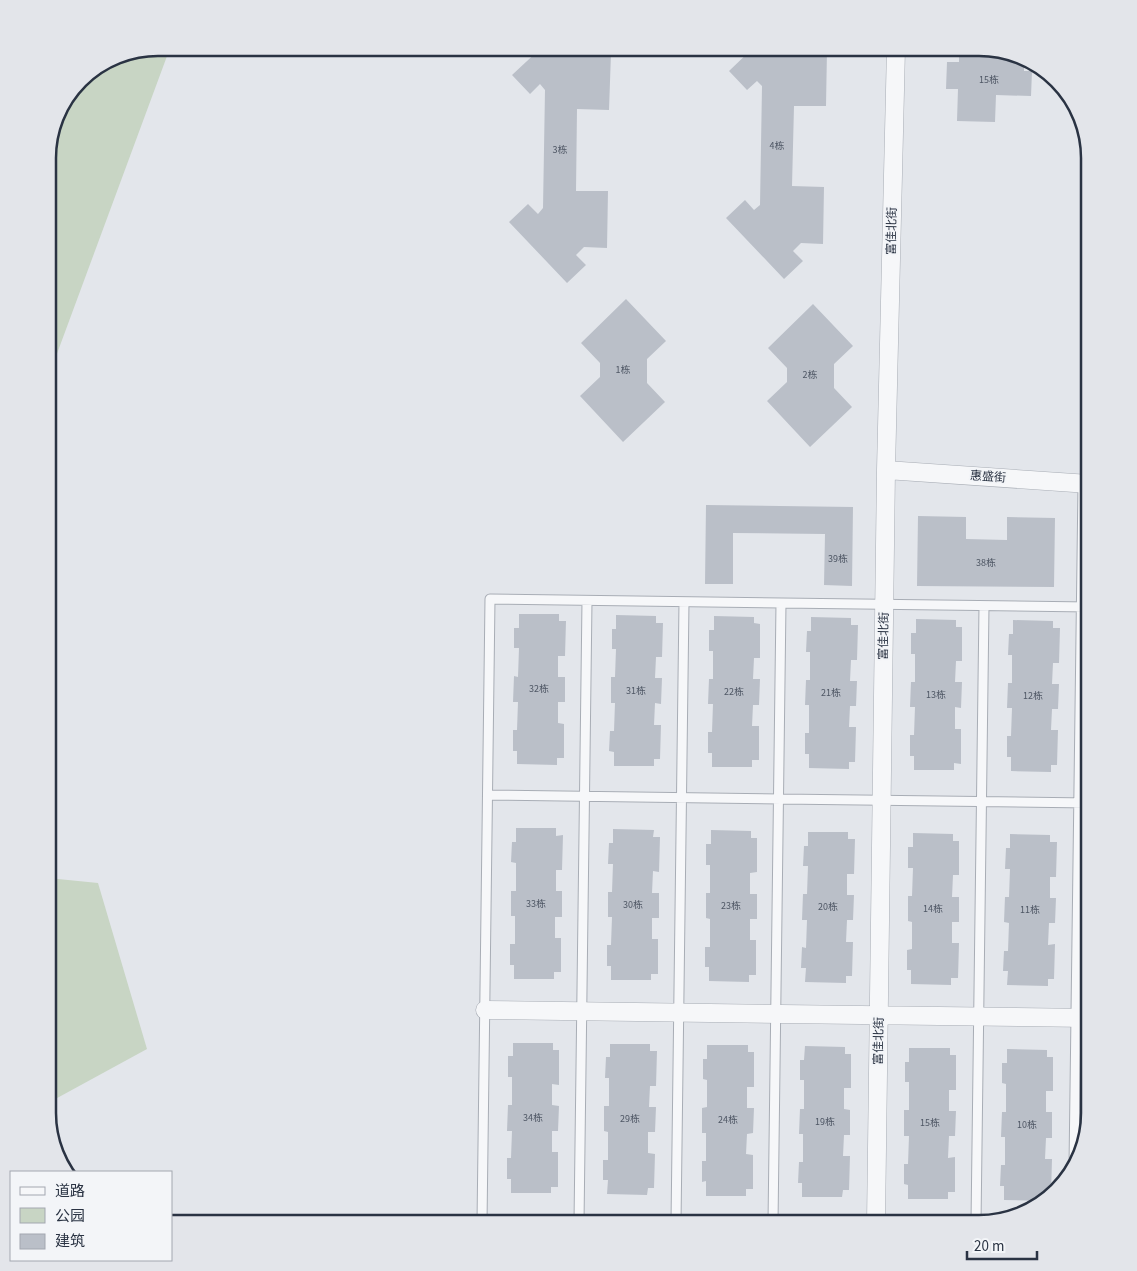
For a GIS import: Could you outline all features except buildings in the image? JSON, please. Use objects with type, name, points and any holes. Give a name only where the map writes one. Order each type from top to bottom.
[{"type":"street","name":"富佳北街","points":[[876,1215],[886,470],[896,56]]},
{"type":"street","name":"惠盛街","points":[[886,470],[1081,484]]},
{"type":"street","points":[[485,1010],[1081,1018]]},
{"type":"lane","points":[[482,1215],[490,600],[1081,607]]},
{"type":"lane","points":[[579,1215],[587,601]]},
{"type":"lane","points":[[676,1215],[684,602]]},
{"type":"lane","points":[[773,1215],[782,603]]},
{"type":"lane","points":[[976,1215],[984,606]]},
{"type":"lane","points":[[1081,746],[1079,802],[1081,910]]},
{"type":"lane","points":[[488,795],[1079,802]]},
{"type":"lane","points":[[1075,1144],[1081,1051]]},
{"type":"green space","points":[[167,56],[56,356],[56,152],[62,126],[77,96],[96,77],[113,67],[132,60],[145,57]]},
{"type":"green space","points":[[56,879],[98,883],[147,1049],[56,1099]]}]
